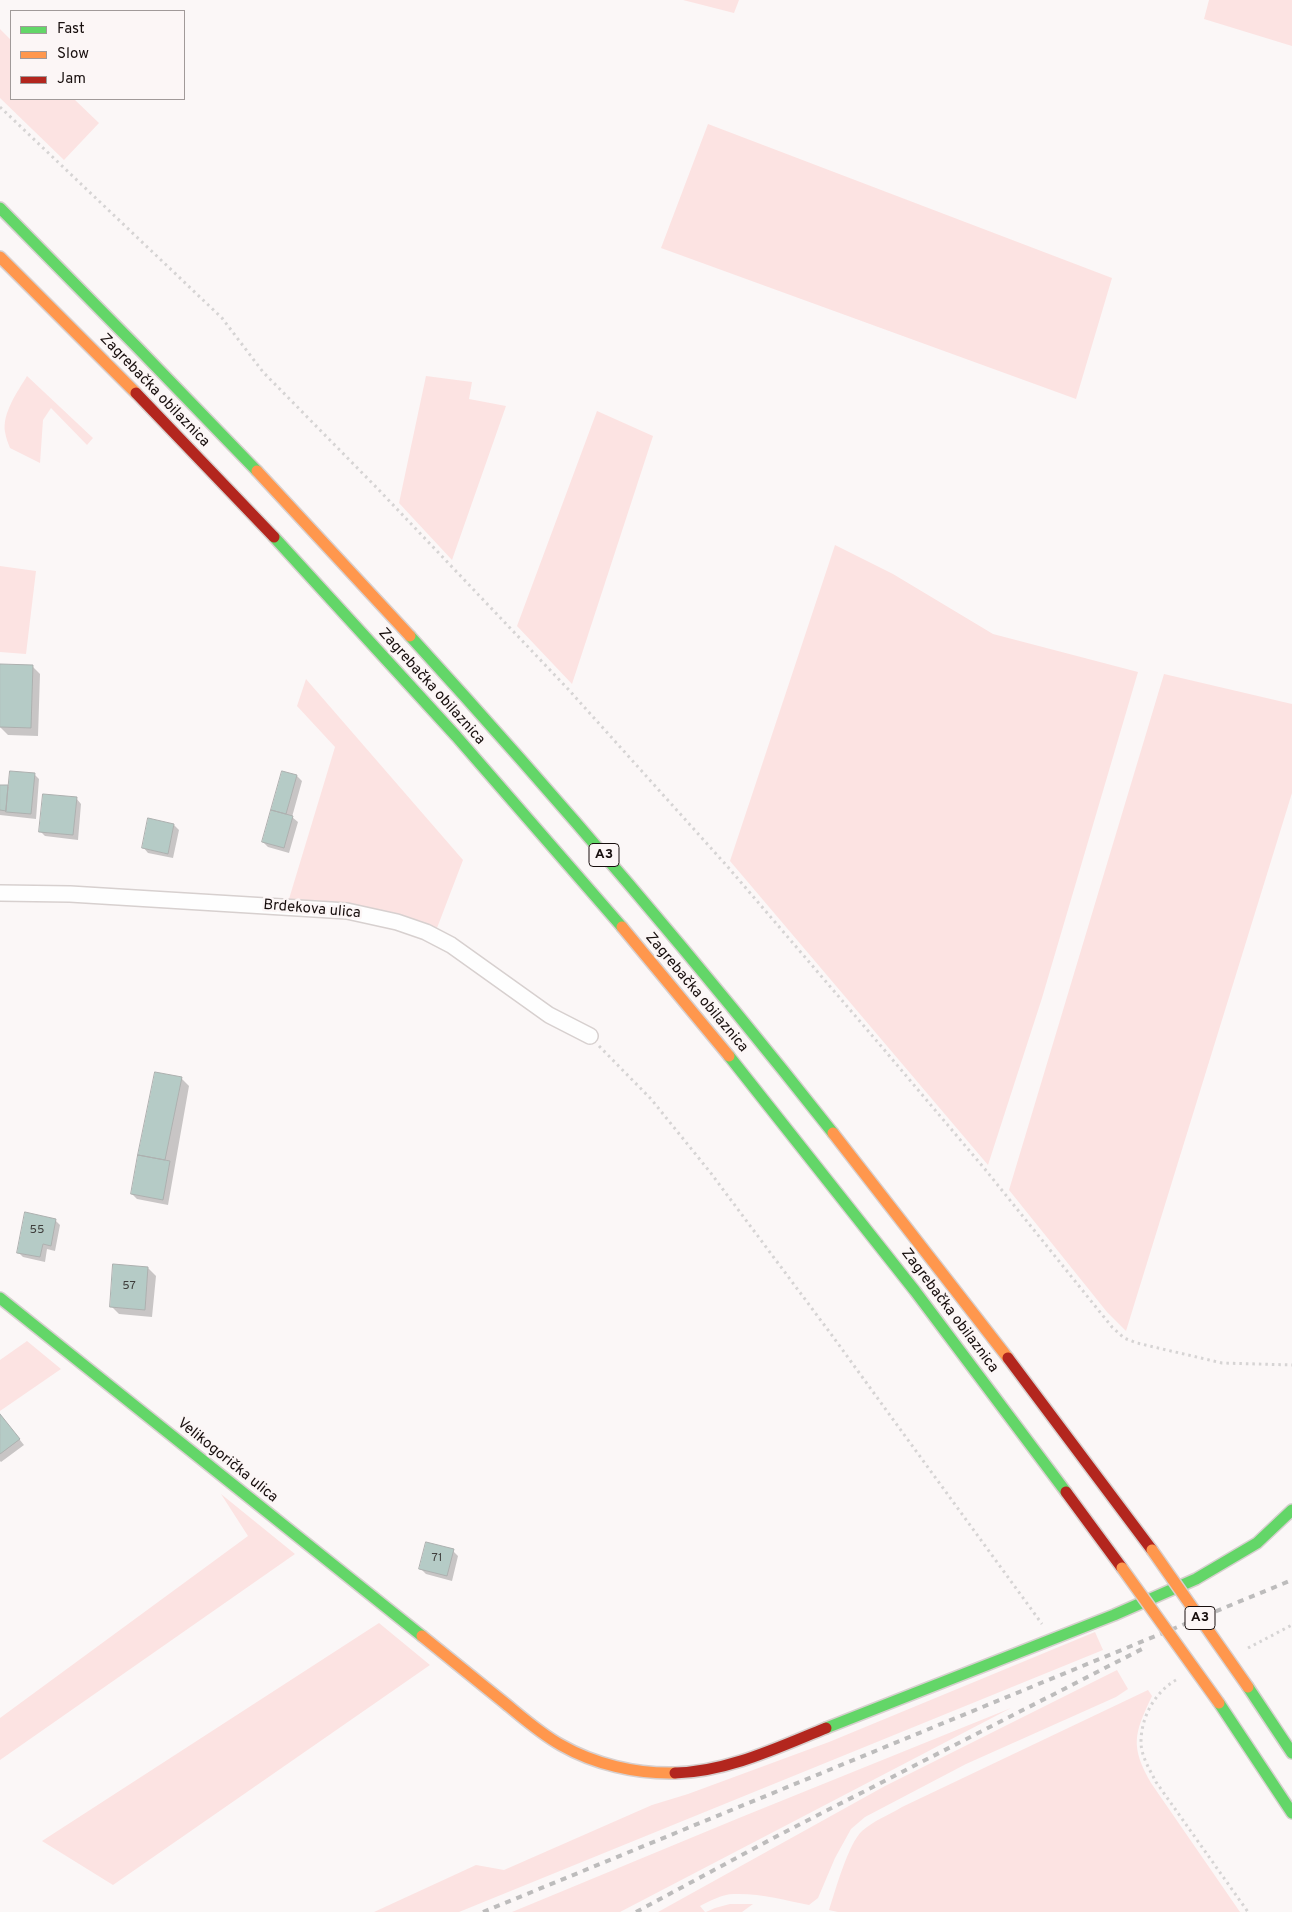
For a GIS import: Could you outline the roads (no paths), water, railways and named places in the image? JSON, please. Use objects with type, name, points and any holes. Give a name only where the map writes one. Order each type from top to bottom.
[{"type":"main road","name":"Zagrebačka obilaznica","points":[[0,208],[180,390],[445,675],[578,824],[688,954],[873,1181],[971,1308],[1152,1550],[1292,1753]]},
{"type":"main road","name":"Zagrebačka obilaznica","points":[[0,257],[156,413],[249,510],[447,727],[553,847],[659,972],[847,1203],[1032,1445],[1219,1703],[1292,1813]]},
{"type":"main road","name":"Velikogorička ulica","points":[[0,1298],[536,1728],[563,1747],[592,1759],[650,1772],[679,1773],[708,1769],[738,1761],[784,1745],[1053,1638],[1114,1616],[1212,1571],[1242,1553],[1292,1510]]},
{"type":"street","name":"Brdekova ulica","points":[[0,893],[70,894],[346,911],[397,922],[426,932],[451,944],[549,1015],[590,1036]]},
{"type":"railway","points":[[483,1912],[1292,1580]]},
{"type":"railway","points":[[636,1912],[779,1835],[1144,1648]]}]
